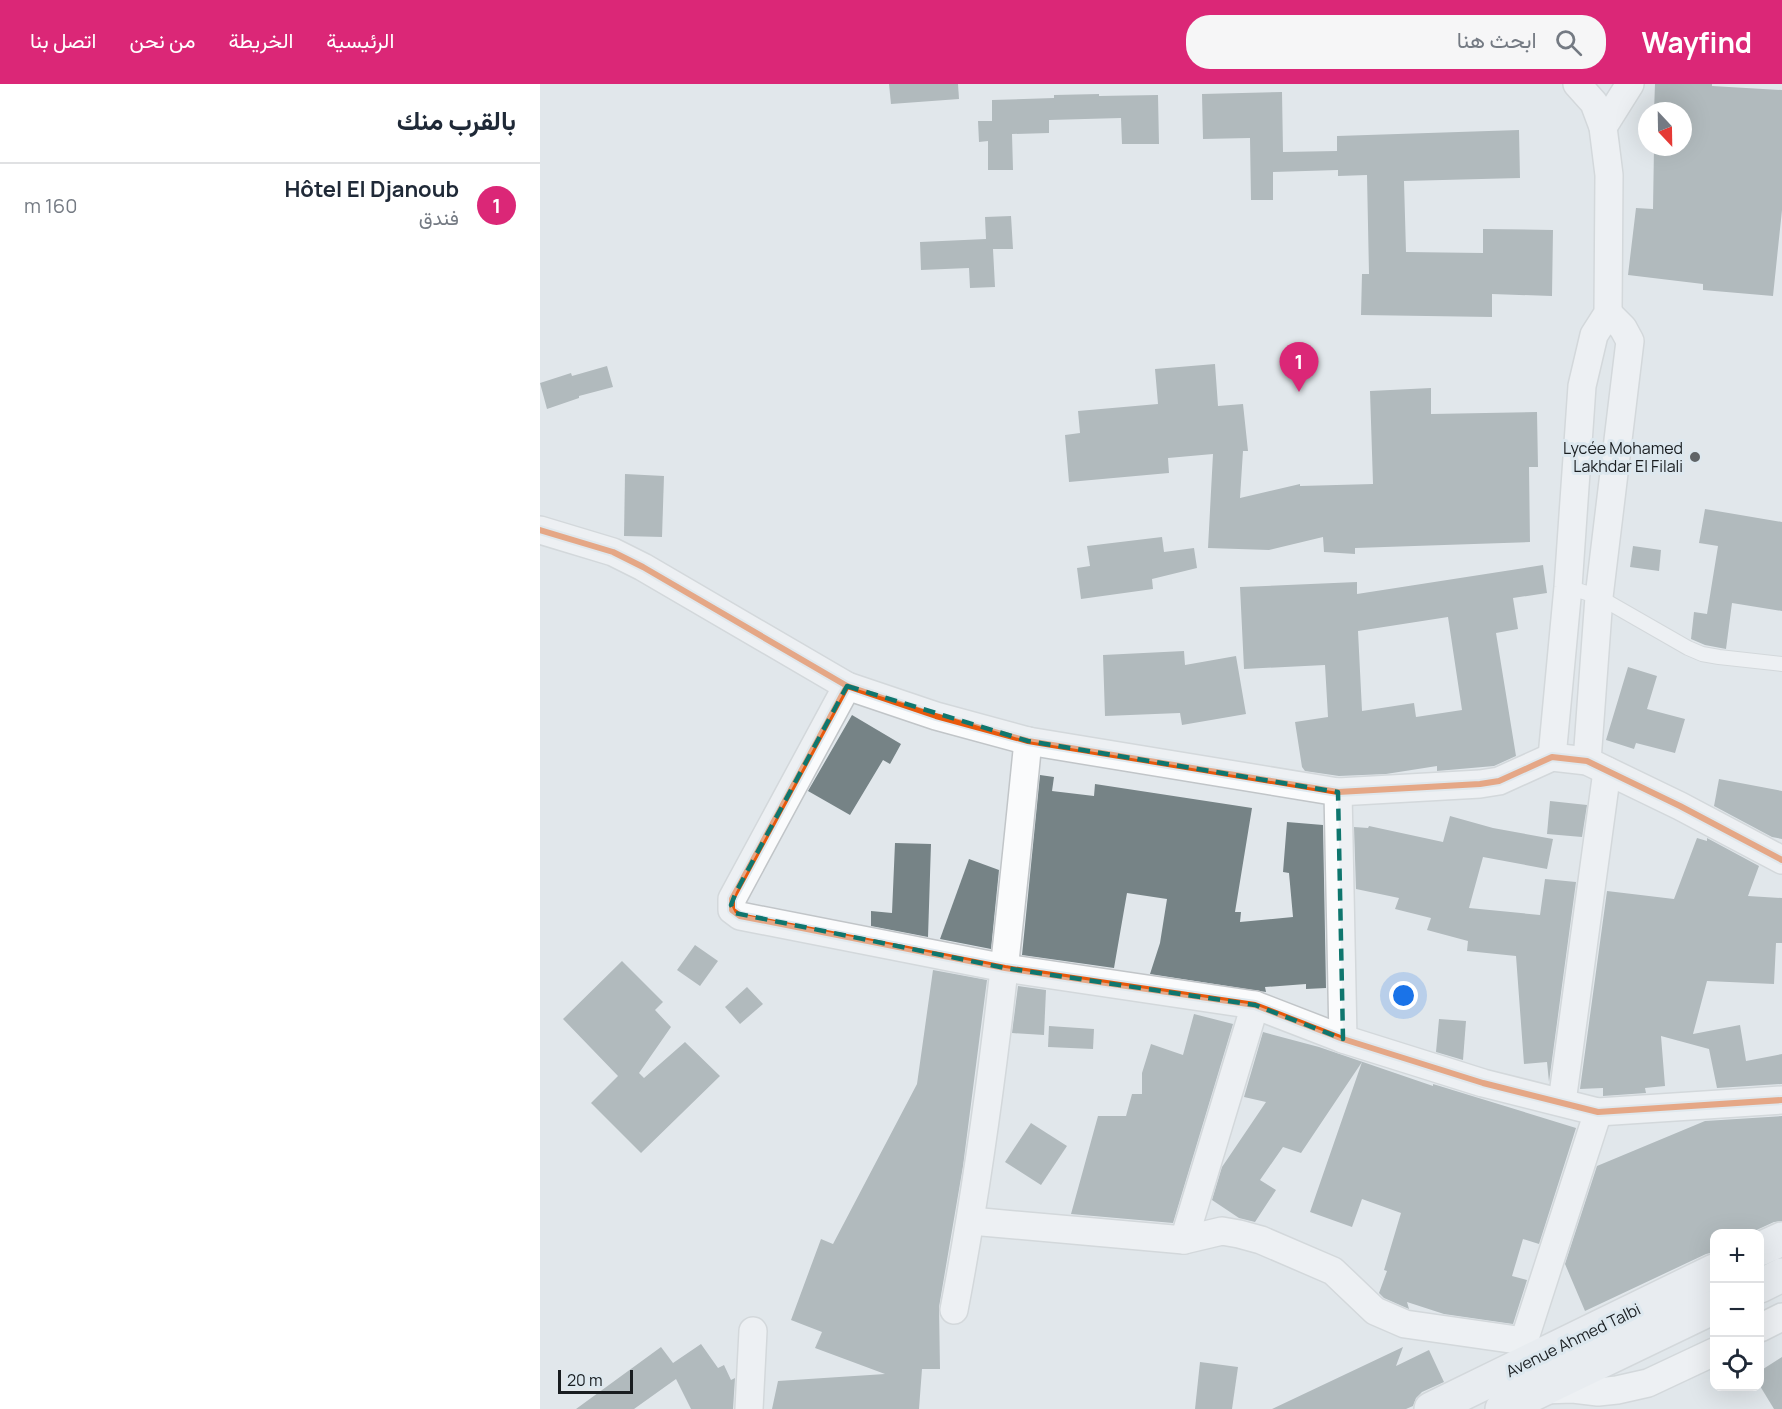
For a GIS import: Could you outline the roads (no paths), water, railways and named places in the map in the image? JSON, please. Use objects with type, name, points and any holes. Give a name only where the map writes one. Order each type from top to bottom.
[{"type":"main road","points":[[1764,1248],[1782,1239]]},
{"type":"main road","name":"Avenue Ahmed Talbi","points":[[1431,1409],[1526,1351],[1710,1273]]},
{"type":"main road","points":[[1764,1284],[1782,1275]]},
{"type":"main road","points":[[1502,1409],[1710,1309]]},
{"type":"street","points":[[1552,757],[1568,587],[1582,386],[1594,335],[1608,313],[1609,176],[1603,127],[1594,103],[1577,84]]},
{"type":"street","points":[[1603,127],[1630,84]]},
{"type":"street","points":[[1562,1102],[1597,766],[1599,597],[1630,341],[1623,328],[1608,313]]},
{"type":"street","points":[[540,530],[613,552],[643,567],[847,686],[936,716],[1028,741],[1338,792],[1490,783],[1514,776],[1552,757],[1597,766],[1680,806],[1782,860]]},
{"type":"street","points":[[847,686],[736,892],[731,905],[740,916],[1005,968],[1255,1005],[1343,1039],[1483,1083],[1598,1112],[1782,1100]]},
{"type":"street","points":[[954,1310],[971,1221],[1005,968],[1028,741]]},
{"type":"street","points":[[1338,792],[1343,1039]]},
{"type":"street","points":[[1184,1240],[1255,1005]]},
{"type":"street","points":[[971,1221],[1184,1240],[1222,1232],[1261,1240],[1333,1271],[1375,1311],[1388,1318],[1526,1351],[1598,1112]]},
{"type":"street","points":[[1764,1326],[1782,1317]]},
{"type":"street","points":[[749,1409],[753,1331]]},
{"type":"street","points":[[1542,1390],[1573,1389],[1598,1392],[1617,1390],[1648,1383],[1710,1354]]},
{"type":"lane","points":[[1568,587],[1599,597],[1702,654],[1782,664]]},
{"type":"place","name":"Hôtel El Djanoub","points":[[1299,392]]},
{"type":"place","name":"Lycée Mohamed Lakhdar El Filali","points":[[1695,457]]}]
